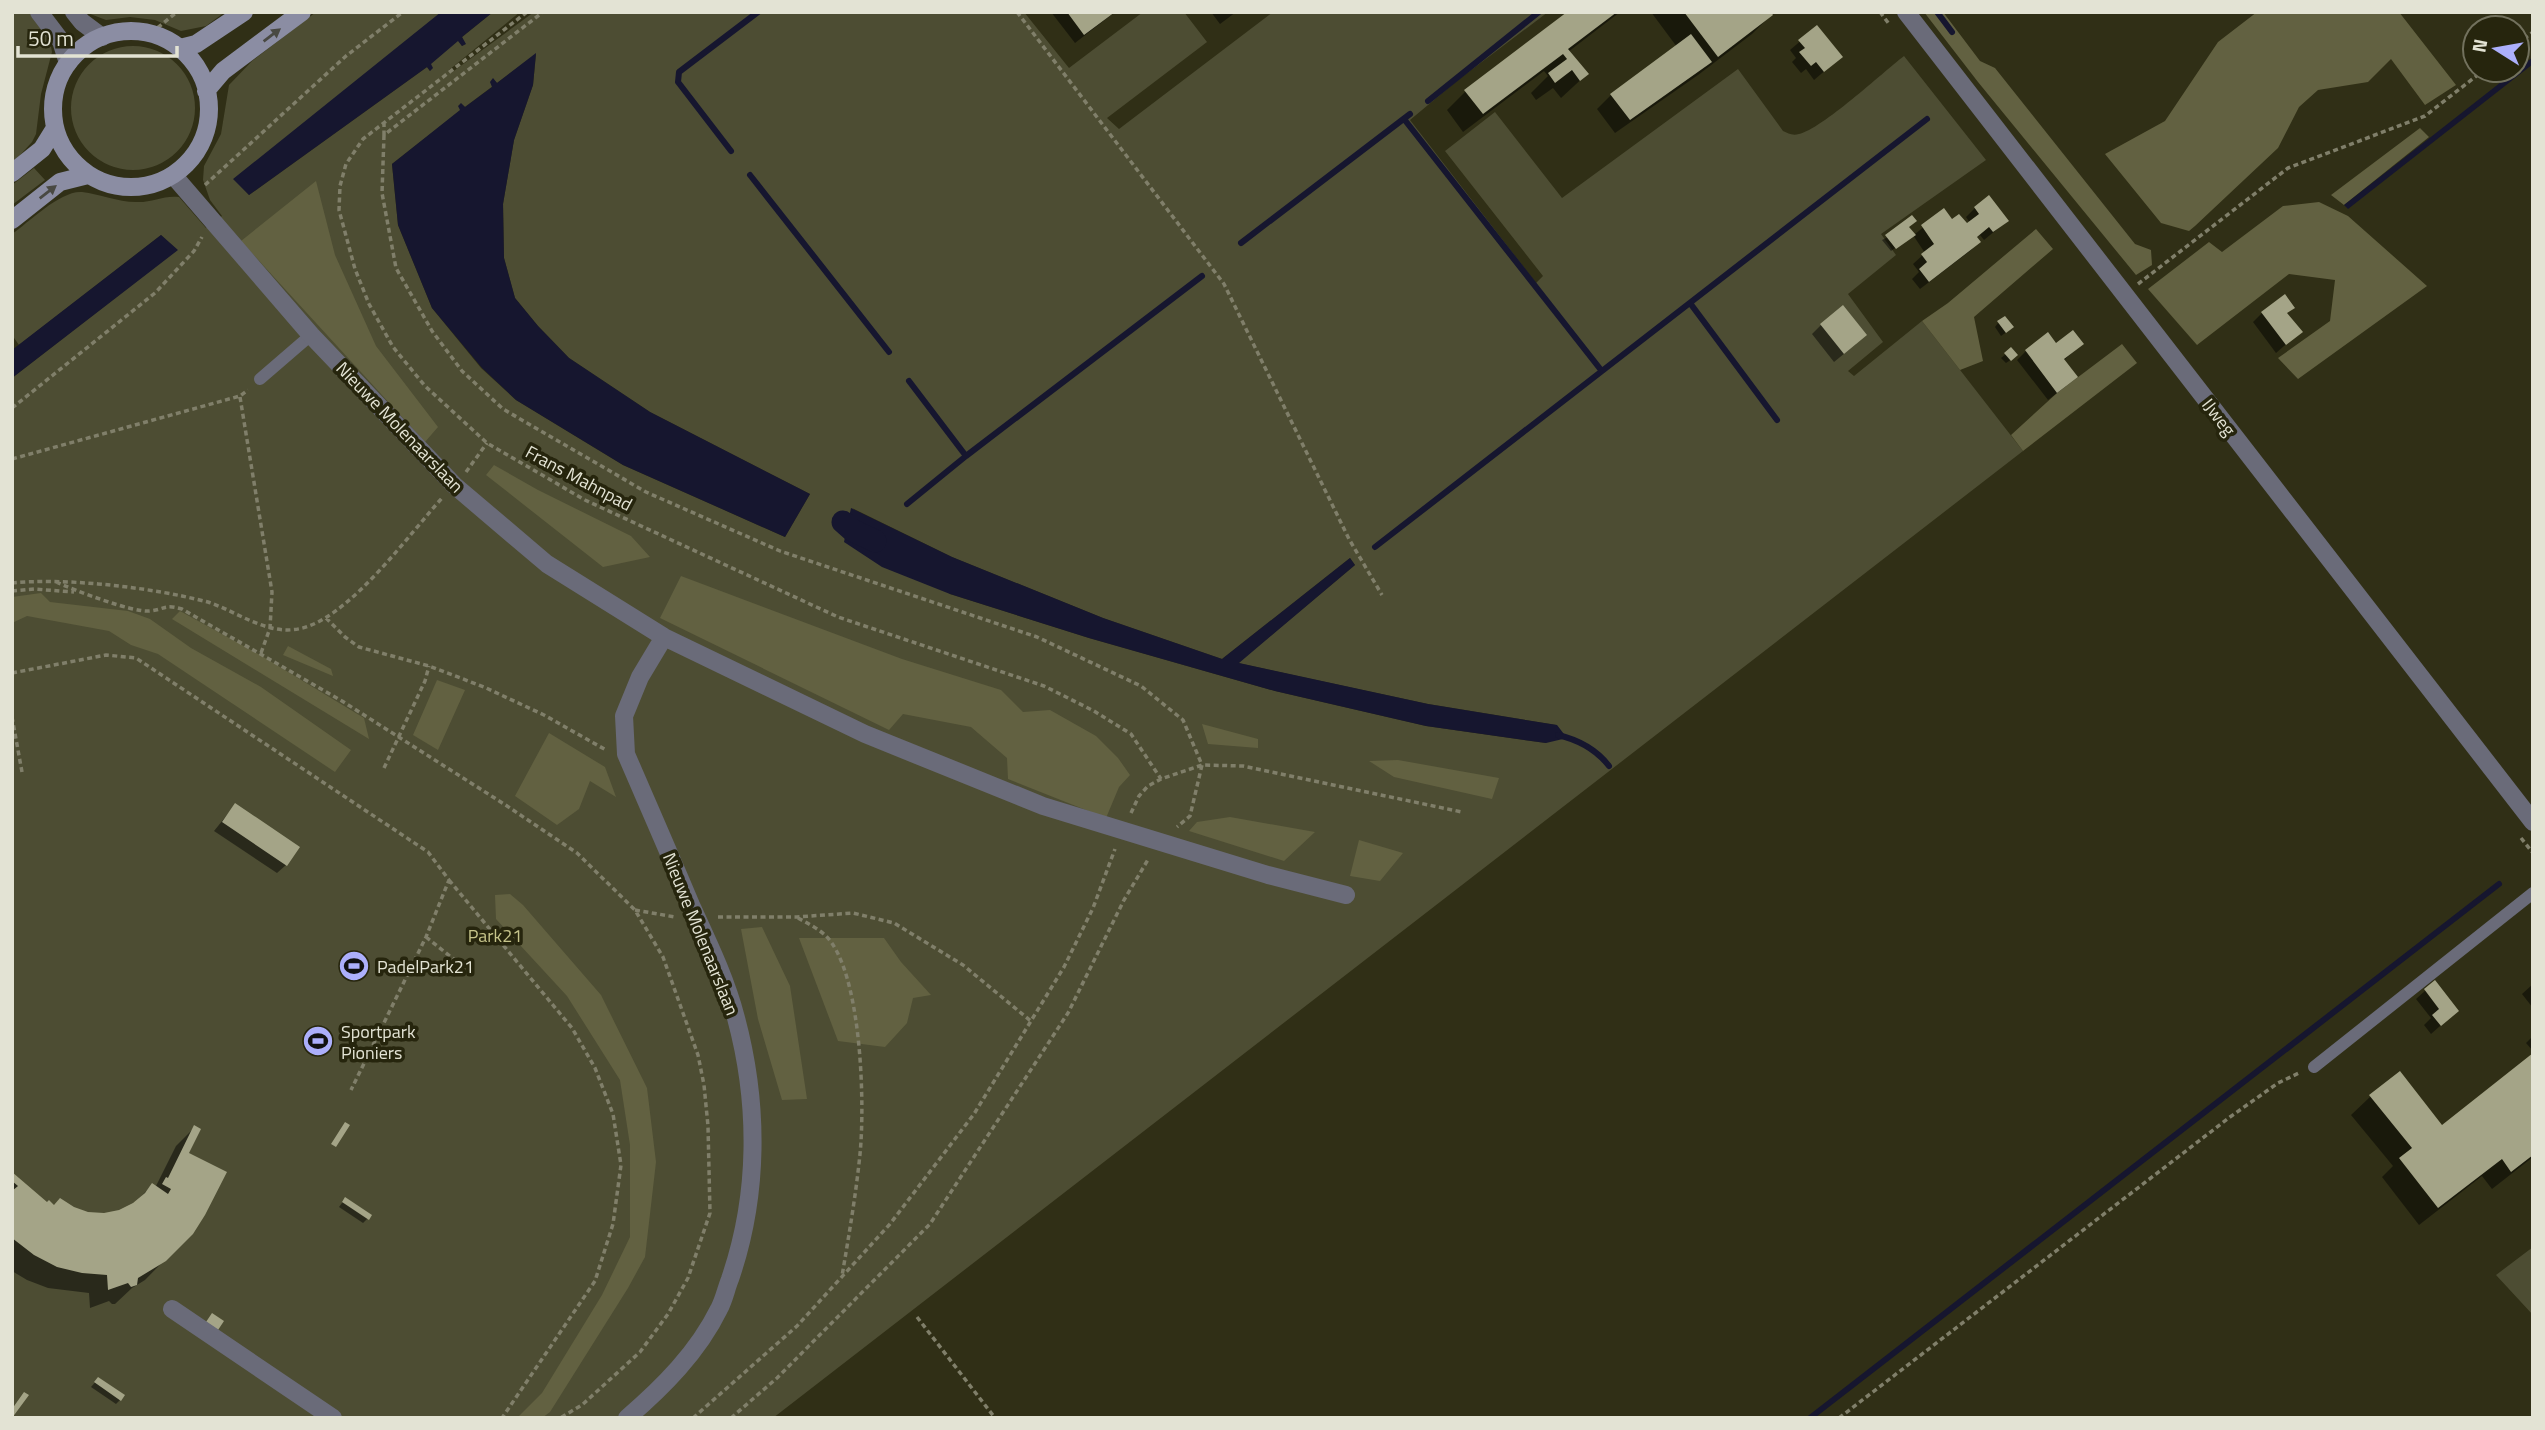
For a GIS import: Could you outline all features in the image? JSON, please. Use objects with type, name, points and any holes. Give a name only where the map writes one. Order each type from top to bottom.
[{"type":"main road","points":[[180,48],[196,44],[244,12]]},
{"type":"main road","points":[[206,91],[223,71],[302,12]]},
{"type":"main road","points":[[125,31],[150,33],[180,48],[198,70],[210,111],[205,134],[194,155],[173,175],[133,187],[110,184],[88,175],[71,160],[55,128],[54,106],[58,83],[68,63],[82,48],[102,37],[125,31]]},
{"type":"main road","points":[[12,173],[42,149],[55,128]]},
{"type":"main road","points":[[12,220],[60,182],[88,175]]},
{"type":"street","points":[[39,12],[61,41],[68,63]]},
{"type":"street","points":[[74,12],[82,22],[102,37]]},
{"type":"street","name":"IJweg","points":[[1906,12],[2533,822]]},
{"type":"street","name":"Nieuwe Molenaarslaan","points":[[173,175],[311,335],[454,485],[547,564],[664,637],[865,734],[1043,806],[1268,875],[1346,895]]},
{"type":"street","name":"Nieuwe Molenaarslaan","points":[[627,1418],[652,1396],[693,1352],[719,1309],[738,1256],[749,1203],[753,1159],[752,1116],[736,1018],[722,976],[626,754],[624,716],[640,677],[664,637]]},
{"type":"street","points":[[172,1309],[333,1418]]},
{"type":"lane","points":[[260,379],[311,335]]},
{"type":"lane","points":[[2314,1066],[2533,893]]},
{"type":"path","points":[[150,33],[177,12]]},
{"type":"path","points":[[193,196],[346,56],[403,12]]},
{"type":"path","name":"Frans Mahnpad","points":[[527,12],[363,139],[346,164],[340,186],[340,210],[355,269],[369,304],[393,347],[425,386],[487,443],[585,500],[838,617],[1044,685],[1094,710],[1131,734],[1161,779]]},
{"type":"path","points":[[384,135],[543,12]]},
{"type":"path","points":[[1017,12],[1224,284],[1349,539],[1382,595]]},
{"type":"path","points":[[2124,295],[2288,168],[2425,116],[2466,84]]},
{"type":"path","points":[[384,122],[382,193],[396,268],[432,331],[462,371],[503,410],[646,492],[780,551],[1037,637],[1141,686],[1183,720],[1202,765],[1190,816],[1160,842],[1124,900],[1068,1013],[930,1224],[777,1378],[731,1418]]},
{"type":"path","points":[[12,408],[155,293],[194,251],[212,219]]},
{"type":"path","points":[[12,459],[240,396],[260,379]]},
{"type":"path","points":[[240,396],[272,592],[270,628],[261,653]]},
{"type":"path","points":[[12,583],[39,580],[130,588],[209,603],[270,628],[290,631],[309,626],[326,618],[353,597],[473,464],[487,443]]},
{"type":"path","points":[[56,582],[80,592],[149,611],[167,605],[182,609],[261,653],[399,737],[577,853],[635,909],[663,957],[698,1055],[708,1126],[710,1213],[688,1278],[668,1314],[640,1352],[582,1405],[560,1418]]},
{"type":"path","points":[[12,591],[34,589],[80,592]]},
{"type":"path","points":[[326,618],[359,647],[429,666],[508,698],[610,752],[626,754]]},
{"type":"path","points":[[12,673],[106,655],[136,658],[428,852],[572,1028],[595,1068],[613,1114],[621,1165],[613,1224],[594,1281],[502,1418]]},
{"type":"path","points":[[384,768],[425,681],[429,666]]},
{"type":"path","points":[[12,717],[22,772]]},
{"type":"path","points":[[692,1418],[797,1326],[842,1278],[890,1224],[974,1114],[1064,967],[1093,908],[1122,831],[1139,796],[1148,786],[1202,765],[1243,766],[1462,812]]},
{"type":"path","points":[[351,1090],[426,937],[449,880]]},
{"type":"path","points":[[842,1278],[861,1152],[859,1054],[851,994],[841,959],[826,936],[797,917],[853,913],[894,923],[963,965],[1032,1022]]},
{"type":"path","points":[[426,937],[461,965]]},
{"type":"path","points":[[1839,1418],[2230,1117],[2278,1083],[2314,1066]]},
{"type":"path","points":[[917,1317],[996,1418]]},
{"type":"green space","points":[[12,12],[31,12],[50,41],[52,52],[41,94],[36,134],[12,164]]},
{"type":"green space","points":[[85,12],[225,12],[206,26],[181,31],[155,20],[130,17],[106,20]]},
{"type":"green space","name":"Park21","points":[[316,12],[447,12],[234,179],[249,195],[427,67],[430,71],[430,64],[458,40],[462,46],[465,44],[462,37],[493,12],[520,12],[449,70],[451,73],[534,12],[1024,12],[1069,68],[1143,12],[1184,12],[1207,42],[1107,118],[1119,129],[1273,12],[1548,12],[1410,120],[1536,283],[1543,276],[1445,151],[1495,112],[1562,198],[1738,69],[1783,131],[1797,135],[1837,112],[1904,56],[1986,160],[1881,234],[1896,255],[1848,294],[1883,342],[1848,371],[1854,376],[1922,321],[2023,451],[773,1418],[12,1418],[12,378],[177,250],[161,235],[19,345],[12,335],[12,234],[55,201],[82,192],[129,202],[179,197],[206,228],[222,216],[210,200],[203,180],[204,166],[221,134],[229,85],[252,61]],"holes":[[[536,54],[533,85],[514,140],[503,204],[504,258],[515,298],[569,358],[650,412],[810,494],[785,537],[623,465],[516,400],[481,368],[432,308],[398,225],[392,164],[461,110],[461,104],[465,107],[493,86],[493,79],[497,83]],[[852,508],[952,557],[1103,618],[1222,659],[1350,558],[1355,565],[1238,663],[1428,704],[1556,725],[1546,743],[1426,726],[1275,691],[1089,638],[950,594]]]},
{"type":"green space","points":[[133,46],[157,51],[177,64],[190,84],[195,108],[190,132],[177,152],[157,165],[133,170],[109,165],[89,152],[76,132],[71,108],[76,84],[89,64],[109,51]]},
{"type":"green space","points":[[34,168],[45,180],[12,205],[12,185]]},
{"type":"green space","points":[[2533,1247],[2533,1315],[2496,1275]]},
{"type":"shaded area","points":[[441,12],[493,12],[462,37],[466,44],[462,46],[458,41],[431,64],[433,68],[430,71],[427,67],[249,195],[233,179]]},
{"type":"shaded area","points":[[1924,12],[1943,12],[1980,61],[1995,68],[2135,244],[2151,250],[2152,265],[2136,275]]},
{"type":"shaded area","points":[[2257,12],[2399,12],[2456,85],[2425,105],[2391,59],[2368,82],[2318,90],[2299,107],[2278,148],[2195,226],[2189,231],[2161,223],[2105,154],[2165,121],[2218,42]]},
{"type":"shaded area","points":[[536,53],[533,85],[514,140],[503,204],[504,258],[515,298],[569,358],[650,412],[810,494],[785,537],[623,465],[516,400],[482,368],[432,308],[398,225],[392,164],[460,110],[458,106],[461,103],[465,107],[492,87],[490,82],[493,78],[497,83]]},
{"type":"shaded area","points":[[2499,84],[2507,84],[2348,209],[2344,205]]},
{"type":"shaded area","points":[[2420,128],[2429,137],[2344,205],[2331,195]]},
{"type":"shaded area","points":[[316,181],[335,255],[376,346],[438,427],[425,442],[241,241]]},
{"type":"shaded area","points":[[2319,202],[2348,216],[2427,286],[2298,379],[2278,358],[2330,321],[2335,280],[2289,274],[2197,345],[2148,289],[2209,242],[2222,252],[2283,206]]},
{"type":"shaded area","points":[[2036,229],[2053,249],[1974,317],[1983,361],[1960,370],[1922,321],[1948,303]]},
{"type":"shaded area","points":[[161,235],[178,250],[12,378],[12,350]]},
{"type":"shaded area","points":[[2122,344],[2137,363],[2023,451],[2011,435],[2057,393]]},
{"type":"shaded area","points":[[494,465],[631,536],[650,557],[603,567],[486,475]]},
{"type":"shaded area","points":[[851,508],[952,557],[1103,618],[1222,659],[1350,558],[1355,565],[1239,663],[1428,704],[1557,725],[1567,738],[1546,743],[1426,726],[1275,691],[1089,638],[950,594],[882,567],[844,542]]},
{"type":"shaded area","points":[[681,576],[902,659],[1001,690],[1023,712],[1050,710],[1096,736],[1118,758],[1130,775],[1119,787],[1106,818],[1008,779],[1007,758],[971,727],[903,714],[889,730],[660,618]]},
{"type":"shaded area","points":[[41,593],[50,602],[128,611],[150,619],[191,648],[261,687],[351,750],[335,772],[158,654],[131,645],[109,631],[27,616],[12,623],[12,597]]},
{"type":"shaded area","points":[[180,611],[260,655],[364,718],[369,739],[172,619]]},
{"type":"shaded area","points":[[288,646],[331,669],[333,676],[283,655]]},
{"type":"shaded area","points":[[437,680],[465,690],[438,750],[413,735]]},
{"type":"shaded area","points":[[1202,724],[1258,739],[1258,748],[1208,744]]},
{"type":"shaded area","points":[[549,733],[605,767],[616,797],[590,781],[579,809],[557,825],[515,796]]},
{"type":"shaded area","points":[[1398,760],[1499,778],[1492,799],[1394,777],[1369,761]]},
{"type":"shaded area","points":[[1230,817],[1315,832],[1284,861],[1189,831],[1197,822]]},
{"type":"shaded area","points":[[1359,840],[1403,853],[1380,881],[1350,876]]},
{"type":"shaded area","points":[[510,894],[523,905],[601,995],[647,1088],[656,1162],[645,1257],[550,1412],[542,1418],[517,1418],[542,1393],[602,1295],[630,1237],[630,1145],[620,1080],[567,996],[496,919],[495,895]]},
{"type":"shaded area","points":[[762,927],[790,986],[807,1099],[782,1100],[758,1019],[741,929]]},
{"type":"shaded area","points":[[799,938],[884,938],[901,962],[931,995],[913,998],[907,1023],[885,1047],[838,1041]]},
{"type":"building","points":[[1067,12],[1115,12],[1084,35]]},
{"type":"building","points":[[1567,12],[1617,12],[1568,49],[1589,74],[1580,81],[1572,70],[1555,83],[1548,73],[1567,59],[1563,54],[1483,114],[1464,90]]},
{"type":"building","points":[[1684,12],[1771,12],[1773,15],[1718,57]]},
{"type":"building","points":[[1817,25],[1843,57],[1824,72],[1816,62],[1811,66],[1799,52],[1805,48],[1798,40]]},
{"type":"building","points":[[1691,34],[1712,62],[1630,120],[1610,94]]},
{"type":"building","points":[[1989,195],[2009,221],[1993,232],[1989,227],[1977,237],[1981,242],[1929,282],[1919,269],[1927,262],[1921,254],[1934,244],[1921,225],[1944,208],[1952,219],[1959,214],[1967,223],[1979,214],[1974,207]]},
{"type":"building","points":[[1912,215],[1917,221],[1909,227],[1916,235],[1896,249],[1885,235]]},
{"type":"building","points":[[2285,294],[2295,308],[2287,313],[2303,332],[2286,345],[2261,312]]},
{"type":"building","points":[[1843,305],[1867,335],[1844,354],[1820,324]]},
{"type":"building","points":[[2005,316],[2014,327],[2006,333],[1997,321]]},
{"type":"building","points":[[2073,330],[2084,344],[2064,359],[2078,377],[2057,393],[2025,350],[2048,332],[2056,343]]},
{"type":"building","points":[[2011,347],[2018,355],[2011,361],[2004,353]]},
{"type":"building","points":[[235,803],[300,847],[287,866],[222,822]]},
{"type":"building","points":[[2435,980],[2459,1011],[2441,1026],[2432,1015],[2439,1009],[2424,989]]},
{"type":"building","points":[[2533,1053],[2533,1155],[2511,1172],[2502,1159],[2438,1208],[2399,1158],[2412,1148],[2369,1095],[2400,1071],[2442,1125]]},
{"type":"building","points":[[345,1122],[350,1125],[336,1147],[331,1144]]},
{"type":"building","points":[[194,1125],[201,1129],[189,1153],[227,1172],[193,1234],[166,1261],[138,1278],[137,1285],[131,1287],[128,1283],[108,1290],[107,1275],[57,1267],[34,1255],[12,1238],[12,1191],[18,1186],[12,1181],[12,1172],[54,1205],[60,1198],[88,1212],[119,1210],[133,1203],[152,1183],[168,1194],[171,1189],[162,1184],[166,1177],[168,1178]]},
{"type":"building","points":[[345,1197],[372,1215],[369,1220],[342,1202]]},
{"type":"building","points":[[212,1313],[224,1321],[218,1330],[206,1322]]},
{"type":"building","points":[[98,1377],[125,1395],[121,1401],[94,1382]]},
{"type":"building","points":[[24,1392],[29,1395],[12,1418],[12,1409]]},
{"type":"waterway","points":[[731,151],[678,82],[679,72],[758,12]]},
{"type":"waterway","points":[[1428,101],[1539,12]]},
{"type":"waterway","points":[[1937,12],[1952,32]]},
{"type":"waterway","points":[[1241,243],[1410,114]]},
{"type":"waterway","points":[[1404,119],[1601,370]]},
{"type":"waterway","points":[[1375,547],[1927,119]]},
{"type":"waterway","points":[[750,175],[889,352]]},
{"type":"waterway","points":[[907,504],[1202,276]]},
{"type":"waterway","points":[[1690,303],[1777,420]]},
{"type":"waterway","points":[[909,381],[966,456]]},
{"type":"waterway","points":[[843,522],[852,530],[875,541]]},
{"type":"waterway","points":[[1558,735],[1586,746],[1609,766]]},
{"type":"waterway","points":[[1810,1418],[2499,884]]},
{"type":"place","name":"PadelPark21","points":[[354,966]]},
{"type":"place","name":"Sportpark Pioniers","points":[[318,1041]]}]
